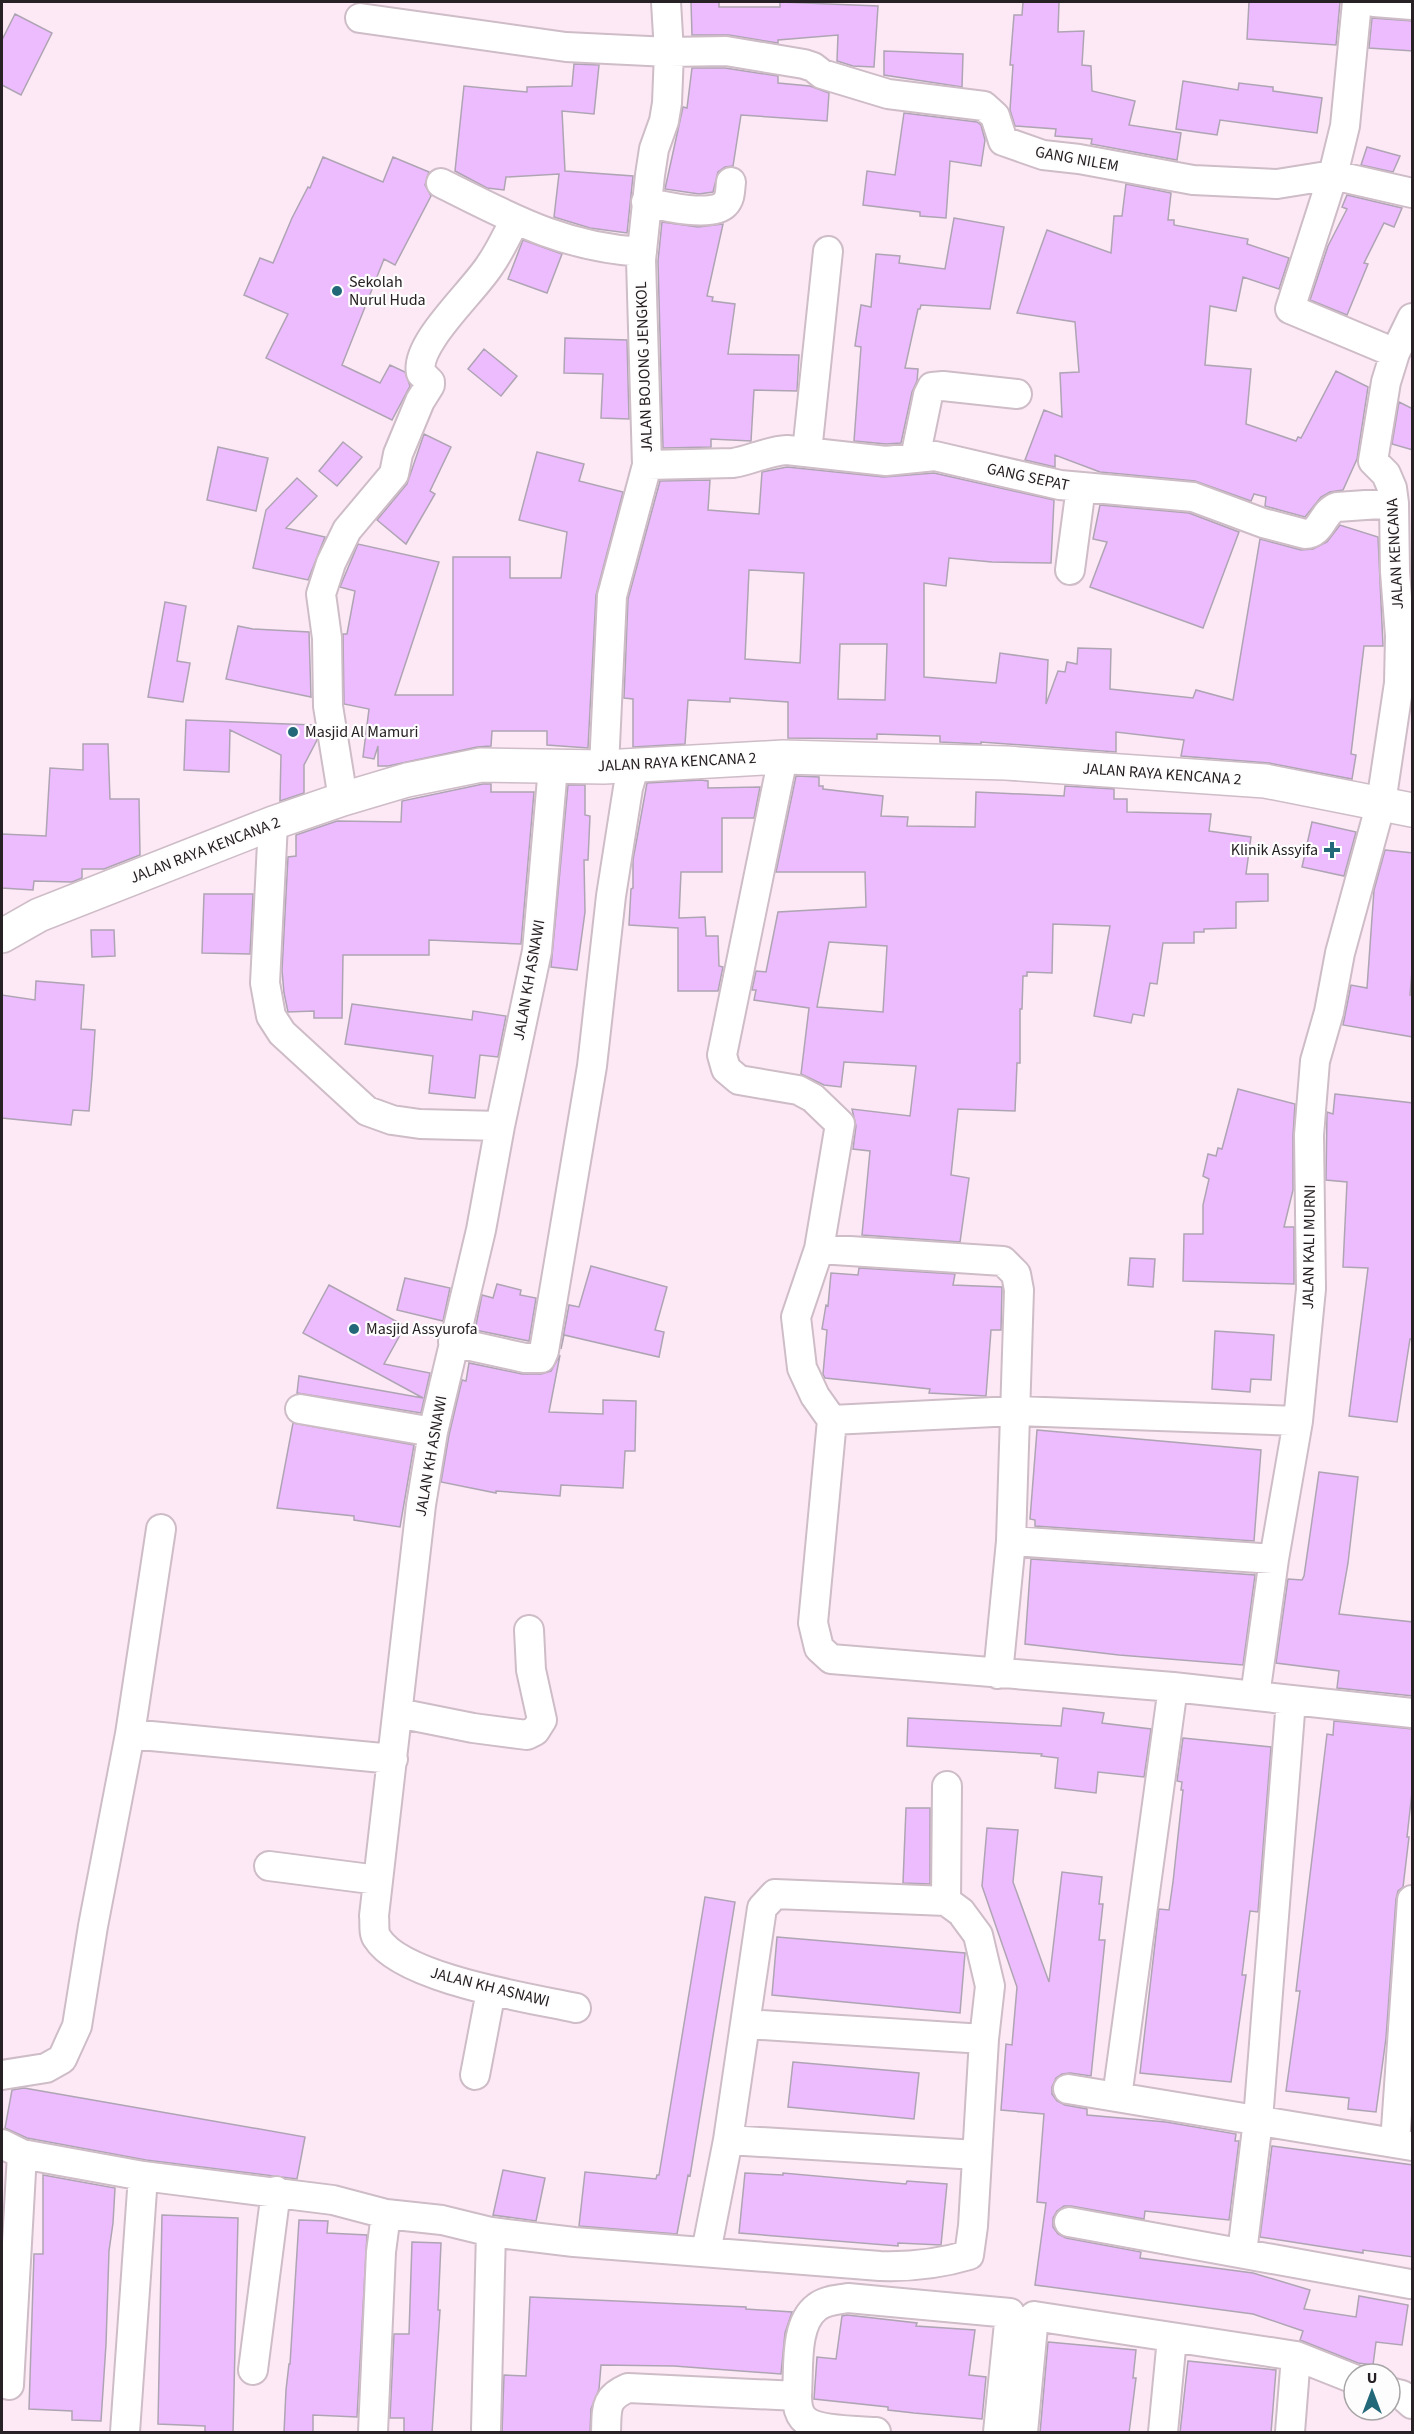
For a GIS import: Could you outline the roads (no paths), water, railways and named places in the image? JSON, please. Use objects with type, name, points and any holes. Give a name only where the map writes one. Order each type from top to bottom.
[{"type":"street","name":"JALAN BOJONG JENGKOL","points":[[453,1342],[535,1359],[541,1358],[592,1066],[611,896],[628,788],[620,765],[612,596],[647,465],[642,252],[646,202],[654,149],[666,112],[669,52],[666,2]]},
{"type":"street","points":[[1357,2],[1345,126],[1334,175],[1290,309],[1395,353]]},
{"type":"street","points":[[1374,2],[1413,5]]},
{"type":"street","points":[[360,18],[566,47],[669,52]]},
{"type":"street","name":"GANG NILEM","points":[[669,52],[726,51],[804,64],[822,74],[888,94],[984,106],[995,116],[1000,136],[1009,145],[1043,156],[1079,159],[1193,180],[1277,184],[1334,175]]},
{"type":"street","points":[[1334,175],[1413,193]]},
{"type":"street","points":[[646,202],[666,207],[718,209],[726,203],[730,194],[730,182]]},
{"type":"street","points":[[441,183],[515,220],[554,236],[591,246],[642,252]]},
{"type":"street","points":[[343,799],[328,705],[327,638],[321,594],[331,563],[347,530],[394,474],[398,454],[420,401],[430,385],[421,373],[420,360],[436,331],[491,265],[515,220]]},
{"type":"street","points":[[807,452],[828,251]]},
{"type":"street","name":"JALAN KENCANA","points":[[1381,803],[1399,683],[1400,658],[1392,488],[1386,474],[1373,461],[1386,382],[1395,353],[1413,318]]},
{"type":"street","points":[[915,458],[928,395],[932,387],[943,386],[1017,394]]},
{"type":"street","name":"GANG SEPAT","points":[[647,465],[733,463],[746,461],[772,451],[807,452],[886,461],[935,456],[1060,485],[1193,497],[1305,534],[1312,534],[1317,530],[1330,509],[1394,503]]},
{"type":"street","points":[[1070,570],[1081,488]]},
{"type":"street","points":[[783,757],[722,1055],[726,1069],[739,1080],[798,1090],[813,1098],[840,1124],[819,1249],[796,1317],[802,1368],[815,1396],[832,1420],[813,1623],[819,1648],[831,1659],[1173,1687],[1413,1713]]},
{"type":"street","name":"JALAN RAYA KENCANA 2","points":[[2,936],[39,915],[273,823],[407,780],[481,765],[554,767],[783,757],[1006,763],[1265,782],[1413,810]]},
{"type":"street","name":"JALAN KH ASNAWI","points":[[554,767],[537,951],[500,1126],[481,1230],[433,1432],[421,1505],[374,1916],[375,1937],[386,1949],[432,1975],[576,2008]]},
{"type":"street","name":"JALAN KALI MURNI","points":[[1256,1696],[1274,1559],[1298,1421],[1311,1289],[1309,1135],[1315,1061],[1329,1012],[1340,953],[1381,803]]},
{"type":"street","points":[[273,823],[265,983],[271,1016],[282,1033],[368,1110],[392,1120],[420,1124],[500,1126]]},
{"type":"street","points":[[819,1249],[1003,1262],[1016,1274],[1019,1290],[1011,1541],[998,1674]]},
{"type":"street","points":[[300,1409],[433,1432]]},
{"type":"street","points":[[832,1420],[1014,1411],[1298,1421]]},
{"type":"street","points":[[2,2075],[46,2068],[62,2059],[77,2026],[93,1926],[130,1734],[161,1529]]},
{"type":"street","points":[[1011,1541],[1274,1559]]},
{"type":"street","points":[[398,1713],[513,1734],[527,1735],[535,1731],[542,1720],[531,1670],[529,1630]]},
{"type":"street","points":[[1117,2097],[1173,1687]]},
{"type":"street","points":[[1242,2253],[1258,2120],[1292,1701]]},
{"type":"street","points":[[130,1734],[393,1759]]},
{"type":"street","points":[[946,1901],[947,1786]]},
{"type":"street","points":[[269,1866],[378,1880]]},
{"type":"street","points":[[9,2385],[12,2149],[143,2175],[276,2191],[333,2200],[386,2214],[442,2220],[491,2232],[574,2242],[706,2252],[911,2267],[942,2263],[969,2255],[973,2226],[984,2039],[990,1986],[978,1935],[961,1912],[946,1901],[775,1894],[762,1908],[728,2140],[706,2252]]},
{"type":"street","points":[[1068,2089],[1404,2144],[1413,1900]]},
{"type":"street","points":[[476,2075],[491,1990]]},
{"type":"street","points":[[745,2024],[984,2039]]},
{"type":"street","points":[[728,2140],[977,2155]]},
{"type":"street","points":[[125,2433],[143,2175]]},
{"type":"street","points":[[254,2370],[276,2191]]},
{"type":"street","points":[[373,2433],[381,2252],[386,2214]]},
{"type":"street","points":[[1069,2222],[1410,2284]]},
{"type":"street","points":[[486,2429],[491,2232]]},
{"type":"street","points":[[876,2433],[816,2426],[803,2418],[797,2406],[802,2328],[817,2307],[830,2301],[848,2298],[1010,2313],[998,2433]]},
{"type":"street","points":[[1023,2433],[1034,2316],[1296,2356],[1342,2374]]},
{"type":"street","points":[[1163,2433],[1172,2338]]},
{"type":"street","points":[[1290,2433],[1296,2356]]},
{"type":"street","points":[[606,2433],[607,2407],[610,2399],[618,2392],[628,2388],[797,2396]]},
{"type":"place","name":"Sekolah Nurul Huda","points":[[337,291]]},
{"type":"place","name":"Masjid Al Mamuri","points":[[293,732]]},
{"type":"place","name":"Klinik Assyifa","points":[[1332,850]]},
{"type":"place","name":"Masjid Assyurofa","points":[[354,1329]]}]
